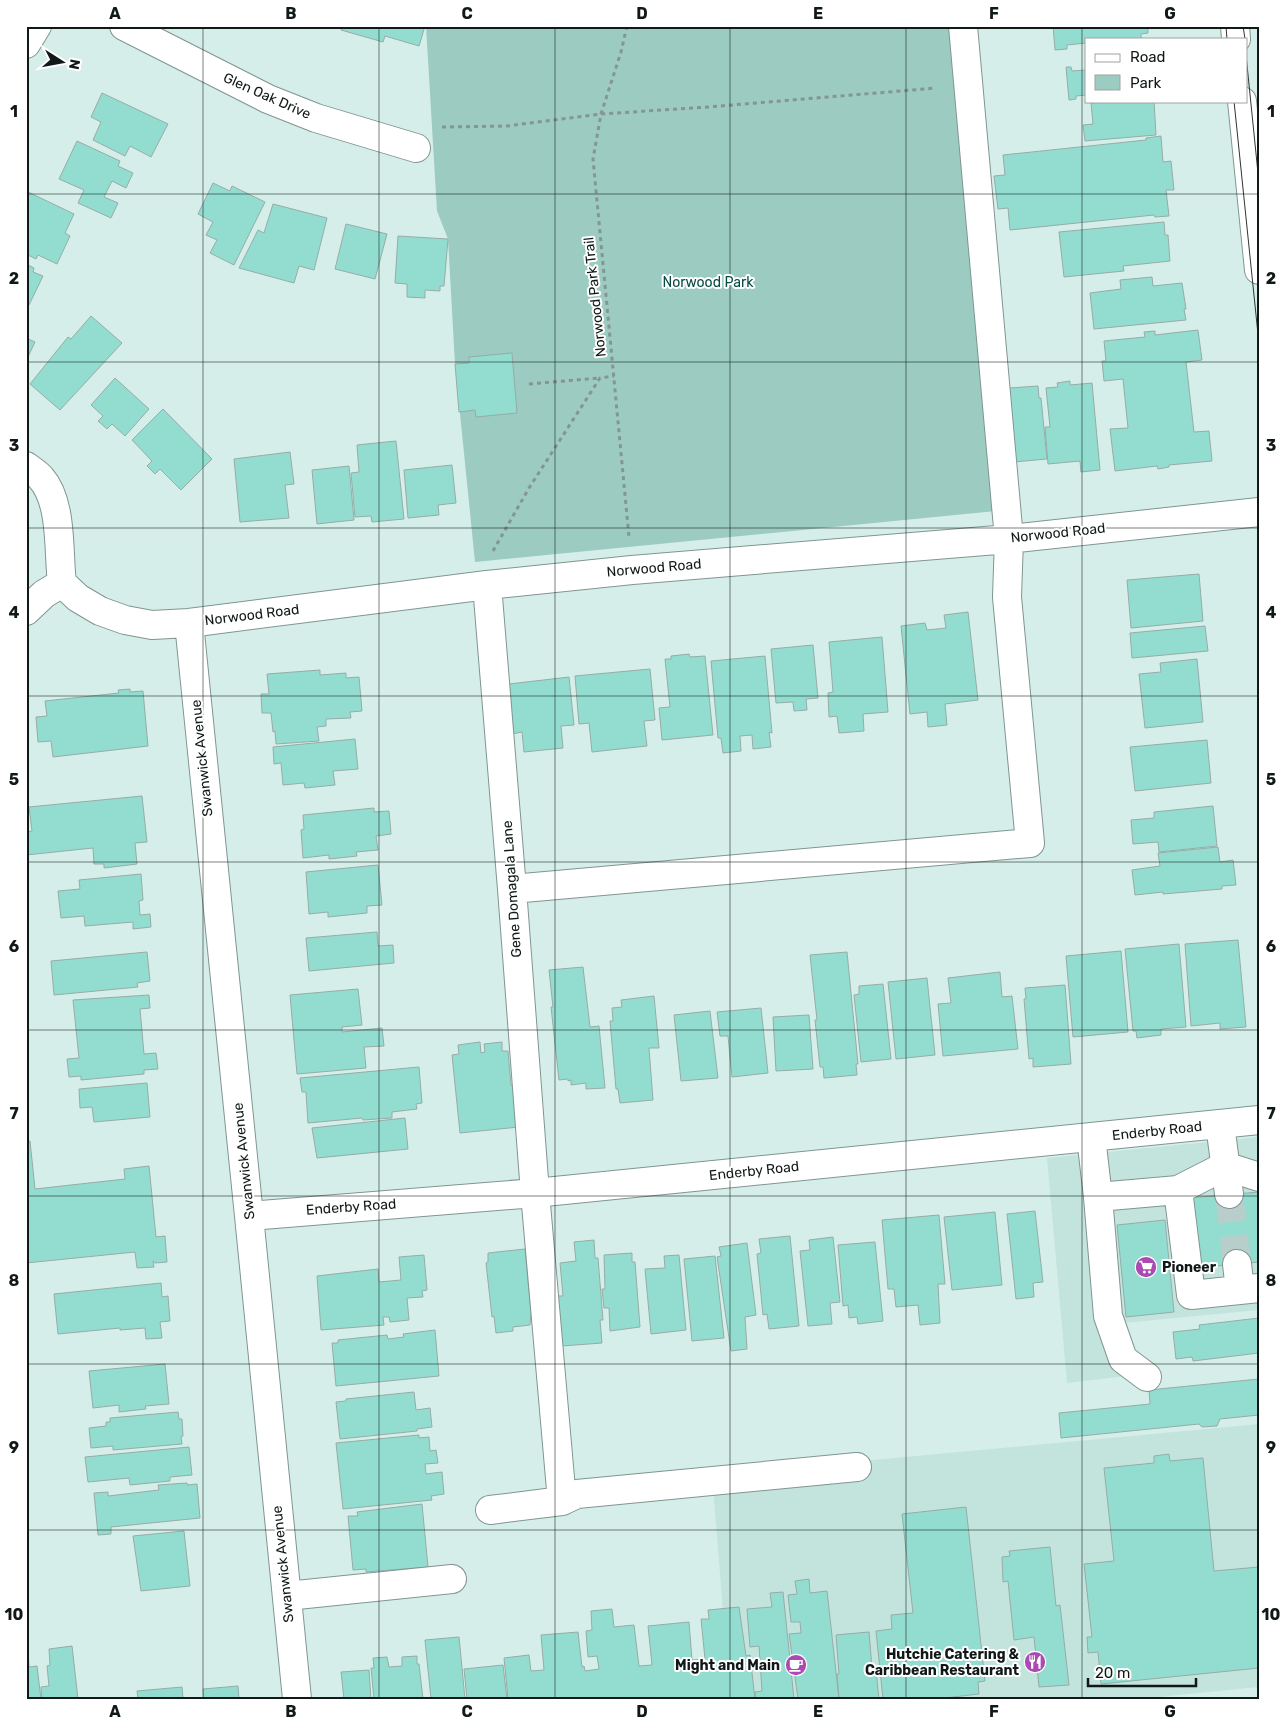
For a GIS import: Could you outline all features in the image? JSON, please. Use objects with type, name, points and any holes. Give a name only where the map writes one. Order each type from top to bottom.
[{"type":"street","points":[[26,44],[37,26]]},
{"type":"street","name":"Glen Oak Drive","points":[[124,26],[268,99],[316,118],[416,148]]},
{"type":"street","points":[[512,889],[1030,843],[1008,597],[1009,539],[962,26]]},
{"type":"street","points":[[1242,102],[1259,270]]},
{"type":"street","points":[[26,466],[41,478],[50,492],[57,516],[62,583],[44,594],[26,611]]},
{"type":"street","name":"Norwood Road","points":[[62,583],[78,598],[100,611],[125,620],[152,625],[189,623],[488,585],[632,570],[1009,539],[1259,512]]},
{"type":"street","name":"Gene Domagala Lane","points":[[488,585],[535,1193],[562,1501]]},
{"type":"street","name":"Swanwick Avenue","points":[[189,623],[250,1216],[296,1699]]},
{"type":"street","name":"Enderby Road","points":[[250,1216],[535,1193],[1259,1120]]},
{"type":"street","points":[[1220,1124],[1230,1194]]},
{"type":"street","points":[[1091,1137],[1108,1316],[1123,1359],[1147,1377]]},
{"type":"street","points":[[1098,1197],[1178,1190],[1225,1166],[1259,1177]]},
{"type":"street","points":[[1178,1190],[1191,1295],[1249,1289],[1237,1264]]},
{"type":"street","points":[[490,1510],[562,1501],[578,1494],[857,1466]]},
{"type":"street","points":[[287,1596],[452,1579]]},
{"type":"path","name":"Norwood Park Trail","points":[[626,26],[621,52],[601,114],[594,151],[594,174],[632,570]]},
{"type":"path","points":[[441,127],[506,126],[601,114],[968,85]]},
{"type":"path","points":[[530,384],[614,376]]},
{"type":"path","points":[[488,585],[486,567],[494,550],[529,488],[600,378]]},
{"type":"shaded area","points":[[1259,1137],[1259,1310],[1123,1323],[1126,1376],[1067,1383],[1047,1158]]},
{"type":"shaded area","points":[[1259,1424],[1259,1687],[1138,1699],[730,1699],[712,1475]]},
{"type":"green space","name":"Norwood Park","points":[[426,26],[949,26],[996,511],[475,562],[455,364],[448,239],[437,211]]},
{"type":"building","points":[[342,26],[425,26],[419,46],[385,36],[383,42],[341,30]]},
{"type":"building","points":[[1053,26],[1148,26],[1148,33],[1141,34],[1141,38],[1085,38],[1085,43],[1067,45],[1067,49],[1055,50]]},
{"type":"building","points":[[1066,67],[1071,67],[1072,71],[1085,70],[1085,95],[1076,96],[1076,99],[1069,100]]},
{"type":"building","points":[[102,93],[168,124],[151,157],[130,146],[125,156],[93,140],[101,122],[91,117]]},
{"type":"building","points":[[1154,102],[1156,135],[1085,141],[1083,125],[1093,124],[1091,103]]},
{"type":"building","points":[[1161,136],[1163,162],[1171,161],[1174,190],[1166,190],[1169,216],[1155,217],[1154,215],[1010,230],[1008,208],[998,209],[994,176],[1005,175],[1003,155],[1146,140],[1146,138]]},
{"type":"building","points":[[77,141],[120,161],[118,166],[133,173],[126,188],[112,181],[104,197],[118,203],[111,218],[78,203],[84,190],[59,179]]},
{"type":"building","points":[[213,183],[230,191],[232,186],[265,202],[234,265],[210,253],[217,240],[206,235],[213,222],[198,214]]},
{"type":"building","points":[[26,191],[74,214],[65,233],[70,236],[57,264],[38,255],[36,259],[26,254]]},
{"type":"building","points":[[273,204],[327,218],[314,270],[299,266],[294,283],[239,268],[258,230],[264,233]]},
{"type":"building","points":[[1164,222],[1165,235],[1168,235],[1170,261],[1123,266],[1124,271],[1064,277],[1059,232]]},
{"type":"building","points":[[346,224],[387,234],[375,279],[335,269]]},
{"type":"building","points":[[398,236],[448,239],[444,286],[440,286],[440,291],[425,290],[425,298],[407,297],[407,284],[395,283]]},
{"type":"building","points":[[26,264],[34,268],[33,272],[43,276],[29,305],[26,304]]},
{"type":"building","points":[[1152,277],[1153,286],[1182,283],[1186,320],[1094,329],[1090,293],[1121,289],[1120,280]]},
{"type":"building","points":[[91,316],[122,343],[60,410],[30,384],[68,337],[71,339]]},
{"type":"building","points":[[1198,330],[1202,360],[1186,362],[1194,432],[1209,431],[1212,461],[1169,465],[1169,467],[1158,469],[1157,466],[1115,471],[1110,429],[1128,428],[1123,379],[1104,381],[1102,361],[1106,361],[1104,341],[1145,337],[1144,332],[1155,331],[1155,335]]},
{"type":"building","points":[[26,338],[35,342],[26,361]]},
{"type":"building","points":[[512,353],[517,413],[476,417],[475,410],[459,412],[455,364],[469,363],[469,357]]},
{"type":"building","points":[[115,378],[149,409],[125,436],[112,424],[107,429],[98,421],[103,416],[91,405]]},
{"type":"building","points":[[1070,381],[1070,385],[1092,383],[1100,470],[1081,472],[1080,461],[1048,464],[1045,427],[1050,427],[1046,388],[1058,387],[1057,383]]},
{"type":"building","points":[[1038,386],[1039,398],[1041,398],[1047,459],[1003,463],[996,389]]},
{"type":"building","points":[[163,409],[212,459],[181,490],[160,469],[155,474],[147,466],[152,461],[132,440]]},
{"type":"building","points":[[396,441],[404,519],[372,522],[371,516],[355,517],[351,473],[359,472],[357,445]]},
{"type":"building","points":[[290,452],[294,484],[285,485],[289,518],[240,522],[234,459]]},
{"type":"building","points":[[452,465],[456,503],[438,505],[439,515],[408,518],[404,470]]},
{"type":"building","points":[[349,466],[354,520],[317,524],[312,470]]},
{"type":"building","points":[[1199,574],[1203,621],[1131,628],[1127,580]]},
{"type":"building","points":[[968,612],[978,700],[945,704],[947,725],[928,727],[927,712],[910,714],[901,626],[925,623],[927,630],[946,628],[944,615]]},
{"type":"building","points":[[1205,626],[1208,651],[1132,658],[1130,633]]},
{"type":"building","points":[[882,637],[888,712],[863,714],[864,731],[839,733],[837,716],[829,717],[828,693],[833,692],[829,642]]},
{"type":"building","points":[[813,645],[818,698],[806,699],[807,710],[794,711],[793,702],[776,703],[771,649]]},
{"type":"building","points":[[689,654],[690,657],[705,656],[713,735],[662,740],[659,708],[670,707],[665,659],[671,659],[671,656]]},
{"type":"building","points":[[765,656],[772,733],[769,732],[771,747],[753,749],[752,735],[740,736],[741,751],[723,753],[721,738],[718,738],[711,661]]},
{"type":"building","points":[[1197,659],[1203,722],[1145,728],[1139,674],[1161,672],[1160,663]]},
{"type":"building","points":[[650,669],[655,720],[644,721],[647,746],[592,752],[589,723],[579,724],[575,676]]},
{"type":"building","points":[[320,670],[320,675],[346,673],[346,678],[359,677],[362,711],[350,712],[351,718],[326,719],[326,726],[317,727],[319,741],[276,744],[271,713],[262,713],[261,694],[269,694],[267,674]]},
{"type":"building","points":[[569,677],[574,725],[561,726],[563,748],[524,752],[522,732],[512,734],[509,684]]},
{"type":"building","points":[[130,689],[130,692],[143,691],[148,746],[53,757],[51,741],[38,742],[36,717],[47,716],[45,701],[119,693],[118,690]]},
{"type":"building","points":[[355,739],[358,769],[333,771],[335,785],[305,788],[304,783],[283,785],[281,763],[274,764],[273,747]]},
{"type":"building","points":[[1207,740],[1211,783],[1135,791],[1130,747]]},
{"type":"building","points":[[142,796],[147,842],[135,843],[137,864],[104,868],[104,864],[94,864],[93,848],[26,855],[26,832],[32,831],[29,807]]},
{"type":"building","points":[[1213,806],[1217,846],[1159,852],[1158,842],[1133,844],[1131,820],[1154,818],[1154,812]]},
{"type":"building","points":[[374,808],[374,812],[389,811],[391,834],[376,836],[378,850],[356,852],[357,856],[329,859],[329,855],[303,858],[301,830],[304,829],[303,815]]},
{"type":"building","points":[[1218,847],[1220,862],[1233,860],[1236,885],[1222,886],[1222,889],[1135,895],[1132,870],[1160,866],[1158,853]]},
{"type":"building","points":[[378,865],[382,905],[367,906],[367,913],[328,917],[328,912],[309,914],[306,872]]},
{"type":"building","points":[[141,874],[143,900],[139,901],[140,915],[150,914],[151,927],[133,929],[133,922],[85,926],[84,916],[61,918],[58,891],[80,889],[79,880]]},
{"type":"building","points":[[377,932],[378,946],[393,945],[394,963],[309,971],[306,938]]},
{"type":"building","points":[[1238,940],[1246,1027],[1220,1029],[1220,1023],[1191,1026],[1185,944]]},
{"type":"building","points":[[1179,944],[1186,1027],[1161,1029],[1161,1035],[1137,1038],[1136,1031],[1133,1031],[1125,949]]},
{"type":"building","points":[[1121,951],[1128,1032],[1073,1037],[1066,956]]},
{"type":"building","points":[[147,952],[150,981],[137,983],[138,987],[54,995],[51,961]]},
{"type":"building","points":[[847,952],[858,1064],[856,1064],[857,1075],[824,1078],[823,1067],[820,1067],[810,955]]},
{"type":"building","points":[[583,967],[590,1027],[599,1026],[605,1088],[586,1089],[586,1083],[571,1085],[571,1080],[559,1080],[549,970]]},
{"type":"building","points":[[1000,972],[1002,997],[1012,996],[1018,1049],[943,1056],[938,1004],[951,1003],[948,978]]},
{"type":"building","points":[[927,978],[935,1055],[896,1059],[888,982]]},
{"type":"building","points":[[883,984],[891,1059],[861,1062],[854,995],[859,994],[859,986]]},
{"type":"building","points":[[1065,985],[1071,1064],[1033,1067],[1033,1058],[1029,1059],[1024,999],[1026,999],[1025,988]]},
{"type":"building","points":[[358,989],[362,1025],[342,1027],[342,1032],[382,1028],[384,1046],[364,1047],[366,1068],[297,1074],[290,995]]},
{"type":"building","points":[[149,995],[150,1008],[140,1009],[144,1054],[156,1053],[158,1069],[144,1070],[144,1074],[81,1080],[81,1076],[69,1077],[67,1059],[79,1058],[73,1000]]},
{"type":"building","points":[[654,996],[659,1048],[649,1048],[653,1100],[620,1103],[618,1089],[616,1089],[610,1021],[613,1021],[612,1008],[622,1007],[621,1000]]},
{"type":"building","points":[[761,1008],[768,1073],[732,1077],[728,1036],[720,1036],[717,1012]]},
{"type":"building","points":[[710,1011],[718,1078],[681,1081],[674,1015]]},
{"type":"building","points":[[809,1015],[813,1069],[776,1071],[773,1017]]},
{"type":"building","points":[[480,1042],[481,1053],[485,1052],[484,1044],[502,1042],[502,1051],[508,1051],[511,1085],[515,1084],[519,1127],[460,1133],[452,1055],[459,1054],[458,1045]]},
{"type":"building","points":[[419,1067],[422,1103],[416,1104],[417,1109],[392,1112],[392,1118],[363,1120],[362,1118],[308,1123],[306,1092],[302,1092],[300,1078]]},
{"type":"building","points":[[147,1083],[150,1117],[94,1122],[92,1107],[80,1108],[79,1089]]},
{"type":"building","points":[[405,1118],[408,1149],[317,1158],[312,1128]]},
{"type":"building","points":[[26,1141],[30,1141],[35,1189],[125,1179],[124,1169],[149,1166],[156,1237],[165,1236],[167,1262],[155,1263],[153,1261],[154,1267],[137,1268],[135,1252],[26,1263]]},
{"type":"building","points":[[1259,1192],[1259,1262],[1196,1268],[1189,1198]]},
{"type":"building","points":[[1035,1211],[1043,1282],[1033,1283],[1034,1297],[1016,1299],[1007,1214]]},
{"type":"building","points":[[995,1212],[1002,1285],[952,1290],[944,1217]]},
{"type":"building","points":[[939,1215],[945,1284],[938,1284],[940,1323],[920,1325],[918,1305],[896,1307],[894,1289],[888,1289],[882,1220]]},
{"type":"building","points":[[1165,1220],[1174,1312],[1126,1317],[1117,1225]]},
{"type":"building","points":[[790,1236],[799,1326],[769,1329],[767,1314],[763,1315],[757,1254],[761,1253],[759,1239]]},
{"type":"building","points":[[833,1237],[840,1302],[830,1303],[832,1324],[808,1326],[800,1251],[810,1250],[809,1240]]},
{"type":"building","points":[[594,1240],[595,1258],[598,1258],[603,1320],[600,1320],[602,1343],[562,1346],[557,1296],[563,1296],[560,1263],[576,1261],[574,1242]]},
{"type":"building","points":[[875,1242],[883,1321],[858,1324],[857,1317],[849,1318],[848,1305],[843,1306],[838,1245]]},
{"type":"building","points":[[747,1243],[756,1315],[745,1317],[747,1349],[731,1351],[717,1257],[721,1256],[719,1247]]},
{"type":"building","points":[[525,1249],[531,1313],[530,1325],[513,1327],[513,1331],[496,1333],[494,1316],[492,1317],[486,1263],[488,1262],[488,1253]]},
{"type":"building","points":[[632,1253],[632,1262],[635,1262],[640,1327],[610,1331],[609,1308],[604,1308],[602,1289],[605,1289],[604,1255]]},
{"type":"building","points":[[424,1255],[427,1290],[422,1291],[423,1297],[407,1298],[409,1320],[390,1322],[389,1317],[383,1317],[384,1325],[321,1330],[317,1276],[378,1269],[379,1282],[401,1280],[399,1257]]},
{"type":"building","points":[[679,1255],[686,1330],[651,1334],[645,1269],[665,1268],[664,1256]]},
{"type":"building","points":[[715,1256],[724,1338],[692,1341],[684,1259]]},
{"type":"building","points":[[161,1283],[162,1297],[168,1296],[170,1321],[160,1322],[162,1338],[146,1339],[145,1328],[120,1330],[120,1328],[58,1334],[54,1294]]},
{"type":"building","points":[[1259,1318],[1259,1353],[1193,1361],[1192,1357],[1176,1359],[1173,1332],[1200,1329],[1199,1325]]},
{"type":"building","points":[[435,1330],[439,1376],[336,1386],[332,1343],[338,1343],[338,1340],[387,1335],[388,1339],[404,1337],[403,1334]]},
{"type":"building","points":[[165,1364],[169,1404],[145,1406],[146,1409],[119,1412],[119,1405],[93,1408],[89,1371]]},
{"type":"building","points":[[1259,1379],[1259,1415],[1220,1419],[1217,1426],[1202,1427],[1199,1424],[1061,1438],[1059,1413],[1150,1404],[1149,1390]]},
{"type":"building","points":[[414,1392],[416,1410],[430,1408],[432,1427],[417,1429],[417,1431],[340,1439],[336,1402],[346,1401],[346,1399]]},
{"type":"building","points":[[178,1412],[179,1419],[182,1419],[182,1444],[113,1450],[113,1446],[91,1448],[89,1428],[106,1426],[106,1422],[110,1422],[110,1418]]},
{"type":"building","points":[[419,1435],[419,1438],[429,1437],[430,1451],[436,1450],[438,1463],[425,1464],[426,1474],[442,1472],[444,1494],[431,1496],[432,1500],[343,1509],[336,1443]]},
{"type":"building","points":[[189,1447],[192,1475],[170,1477],[170,1481],[130,1485],[129,1478],[88,1482],[85,1457]]},
{"type":"building","points":[[1169,1454],[1170,1461],[1203,1458],[1214,1571],[1259,1567],[1259,1668],[1101,1684],[1098,1652],[1088,1653],[1087,1637],[1092,1637],[1084,1564],[1114,1561],[1104,1468],[1154,1463],[1154,1456]]},
{"type":"building","points":[[187,1483],[187,1485],[197,1484],[200,1518],[111,1527],[111,1534],[98,1535],[94,1493],[108,1492],[108,1496],[159,1490],[158,1485]]},
{"type":"building","points":[[422,1504],[428,1567],[366,1572],[366,1569],[353,1570],[348,1516],[358,1516],[357,1512]]},
{"type":"building","points":[[966,1507],[985,1681],[978,1682],[979,1694],[936,1699],[883,1699],[876,1631],[892,1629],[891,1615],[913,1613],[902,1514]]},
{"type":"building","points":[[184,1531],[190,1586],[141,1591],[133,1536]]},
{"type":"building","points":[[1050,1547],[1056,1606],[1060,1605],[1069,1685],[1039,1687],[1034,1637],[1014,1640],[1008,1581],[1003,1582],[1002,1557],[1010,1556],[1009,1551]]},
{"type":"building","points":[[809,1579],[810,1593],[827,1591],[839,1699],[798,1699],[789,1634],[801,1633],[800,1622],[791,1622],[788,1595],[797,1594],[795,1581]]},
{"type":"building","points":[[783,1592],[794,1699],[756,1699],[755,1692],[762,1691],[759,1646],[750,1647],[747,1609],[772,1607],[770,1593]]},
{"type":"building","points":[[739,1607],[746,1656],[750,1655],[755,1699],[508,1699],[504,1658],[529,1655],[531,1671],[544,1670],[541,1635],[578,1632],[582,1667],[584,1666],[585,1671],[599,1669],[597,1656],[588,1657],[586,1631],[592,1630],[591,1611],[612,1609],[614,1627],[634,1625],[639,1666],[652,1665],[648,1626],[689,1622],[692,1660],[705,1659],[701,1619],[709,1619],[708,1610]]},
{"type":"building","points":[[869,1632],[872,1668],[876,1671],[879,1699],[839,1699],[836,1635]]},
{"type":"building","points":[[459,1637],[465,1699],[431,1699],[425,1640]]},
{"type":"building","points":[[72,1646],[78,1699],[42,1699],[41,1687],[49,1686],[47,1666],[50,1665],[49,1649]]},
{"type":"building","points":[[26,1651],[28,1651],[29,1667],[37,1666],[41,1699],[26,1699]]},
{"type":"building","points":[[417,1656],[423,1699],[374,1699],[371,1668],[374,1668],[373,1658],[387,1657],[389,1667],[402,1666],[402,1657]]},
{"type":"building","points":[[503,1665],[507,1699],[467,1699],[464,1669]]},
{"type":"building","points":[[369,1670],[371,1699],[344,1699],[341,1672]]},
{"type":"building","points":[[238,1686],[239,1699],[204,1699],[203,1689]]},
{"type":"building","points":[[182,1687],[183,1699],[138,1699],[137,1691]]},
{"type":"tunnel","points":[[1229,1194],[1237,1264]]},
{"type":"tram line","points":[[1226,26],[1227,38]]},
{"type":"tram line","points":[[1243,26],[1245,38]]},
{"type":"tram line","points":[[1248,75],[1259,183]]},
{"type":"tram line","points":[[1234,102],[1259,344]]},
{"type":"place","name":"Pioneer","points":[[1146,1267]]},
{"type":"place","name":"Hutchie Catering & Caribbean Restaurant","points":[[1035,1662]]},
{"type":"place","name":"Might and Main","points":[[796,1665]]}]
